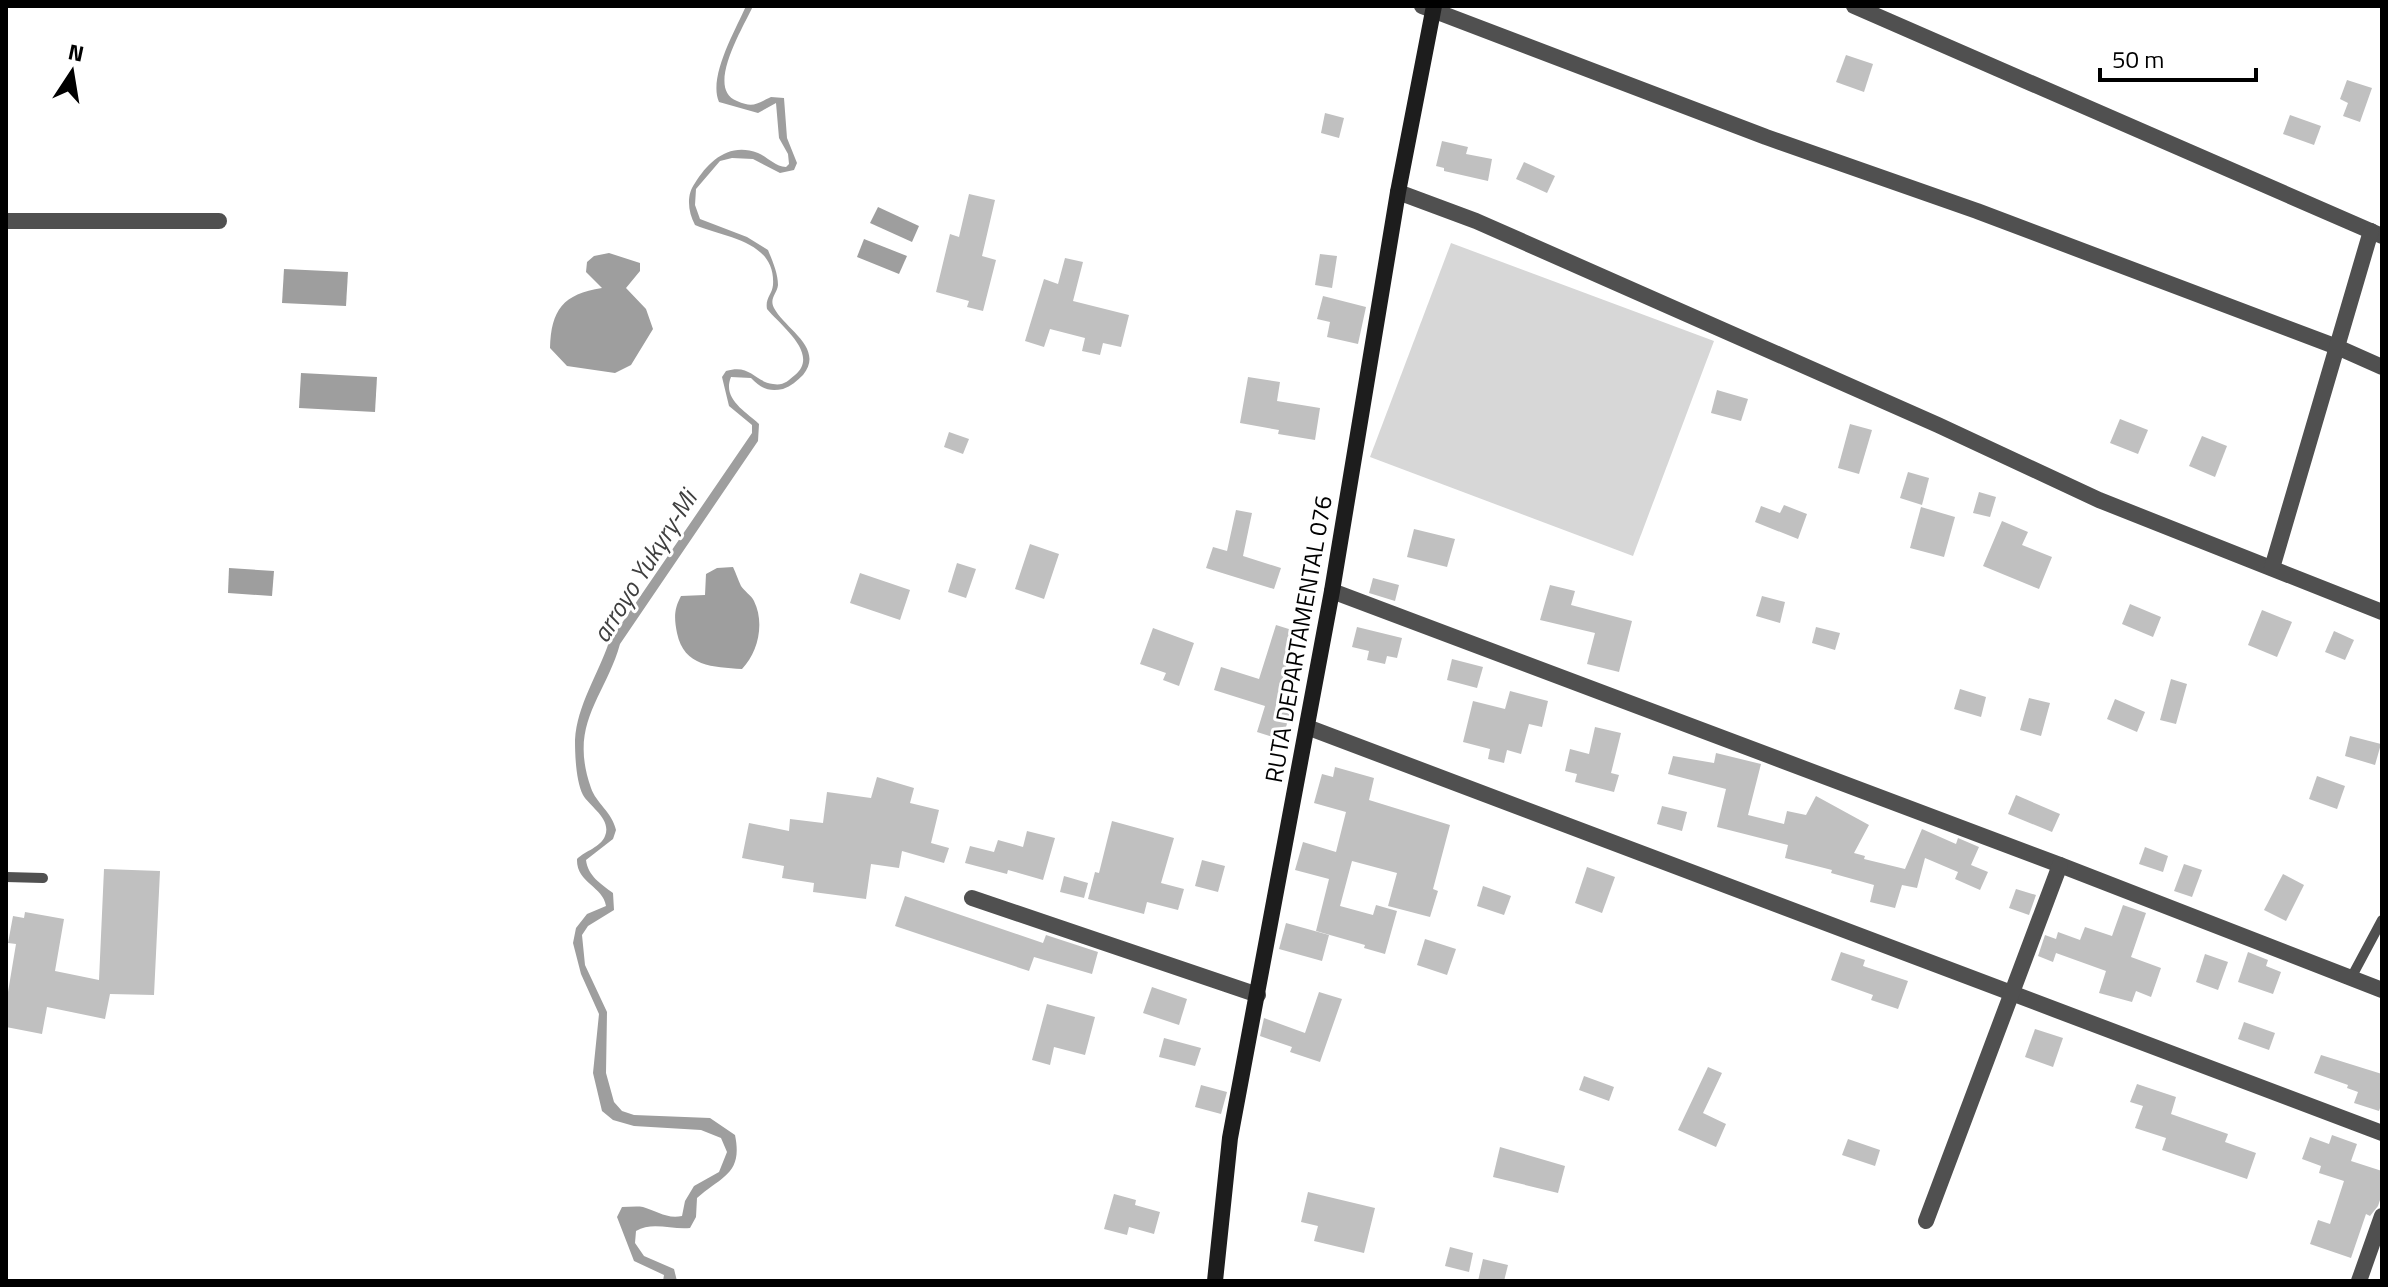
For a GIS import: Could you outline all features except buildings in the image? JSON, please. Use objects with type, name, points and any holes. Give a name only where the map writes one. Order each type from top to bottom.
[{"type":"main road","name":"RUTA DEPARTAMENTAL 076","points":[[1215,1281],[1230,1138],[1332,591],[1430,7]]},
{"type":"street","points":[[1854,6],[2376,233],[2337,347],[2272,568]]},
{"type":"street","points":[[1430,7],[1766,137],[1977,211],[2337,347],[2382,367]]},
{"type":"street","points":[[1398,192],[1491,227],[1938,425],[2099,500],[2382,612]]},
{"type":"street","points":[[6,221],[219,221]]},
{"type":"street","points":[[1332,591],[2060,865],[2382,990]]},
{"type":"street","points":[[1307,727],[2382,1133]]},
{"type":"street","points":[[1926,1221],[2060,865]]},
{"type":"street","points":[[972,898],[1258,995]]},
{"type":"street","points":[[2359,1281],[2382,1216]]},
{"type":"lane","points":[[6,877],[43,878]]},
{"type":"lane","points":[[2351,978],[2382,920]]},
{"type":"shaded area","points":[[746,6],[753,6],[725,71],[728,94],[737,101],[751,105],[771,97],[784,98],[787,138],[797,163],[794,170],[780,173],[753,159],[720,161],[696,189],[695,205],[700,219],[747,237],[768,250],[778,280],[774,308],[806,347],[809,365],[801,377],[778,390],[762,387],[751,378],[731,377],[732,398],[759,424],[758,441],[620,644],[591,712],[584,746],[591,788],[616,830],[613,839],[586,860],[592,875],[613,893],[614,910],[588,926],[582,935],[585,965],[607,1012],[606,1073],[614,1102],[622,1111],[634,1115],[710,1118],[735,1135],[737,1148],[736,1158],[728,1173],[697,1198],[696,1217],[690,1228],[655,1226],[636,1231],[635,1243],[644,1256],[674,1269],[677,1281],[663,1281],[664,1275],[634,1261],[617,1217],[622,1207],[643,1207],[666,1216],[682,1216],[685,1201],[694,1186],[719,1172],[727,1152],[721,1138],[701,1130],[634,1126],[613,1120],[602,1111],[593,1073],[599,1014],[581,974],[573,943],[576,928],[587,914],[606,906],[604,899],[581,874],[577,859],[600,843],[605,836],[606,824],[583,795],[576,768],[575,740],[584,702],[609,642],[752,433],[752,425],[729,406],[722,377],[726,371],[734,369],[747,371],[766,382],[780,384],[802,367],[801,349],[796,340],[767,309],[773,285],[772,270],[766,259],[747,243],[695,225],[690,209],[692,188],[713,161],[729,152],[748,150],[782,166],[789,164],[788,154],[779,138],[776,103],[758,113],[719,102],[717,80],[720,67]]},
{"type":"shaded area","points":[[878,207],[919,226],[912,242],[870,223]]},
{"type":"shaded area","points":[[864,239],[907,256],[899,274],[857,257]]},
{"type":"shaded area","points":[[1451,243],[1714,341],[1633,556],[1370,457]]},
{"type":"shaded area","points":[[609,253],[640,263],[640,271],[626,288],[646,309],[653,329],[631,365],[615,373],[567,366],[550,348],[553,323],[569,300],[602,288],[586,272],[587,262],[594,256]]},
{"type":"shaded area","points":[[284,269],[348,272],[346,306],[282,303]]},
{"type":"shaded area","points":[[301,373],[377,377],[375,412],[299,408]]},
{"type":"shaded area","points":[[733,567],[741,586],[754,601],[759,619],[756,646],[742,669],[711,666],[693,659],[681,644],[675,623],[681,596],[705,595],[706,574],[717,568]]},
{"type":"shaded area","points":[[229,568],[274,571],[272,596],[228,593]]},
{"type":"water label","name":"arroyo Yukyry-Mi","points":[[644,566]]}]
